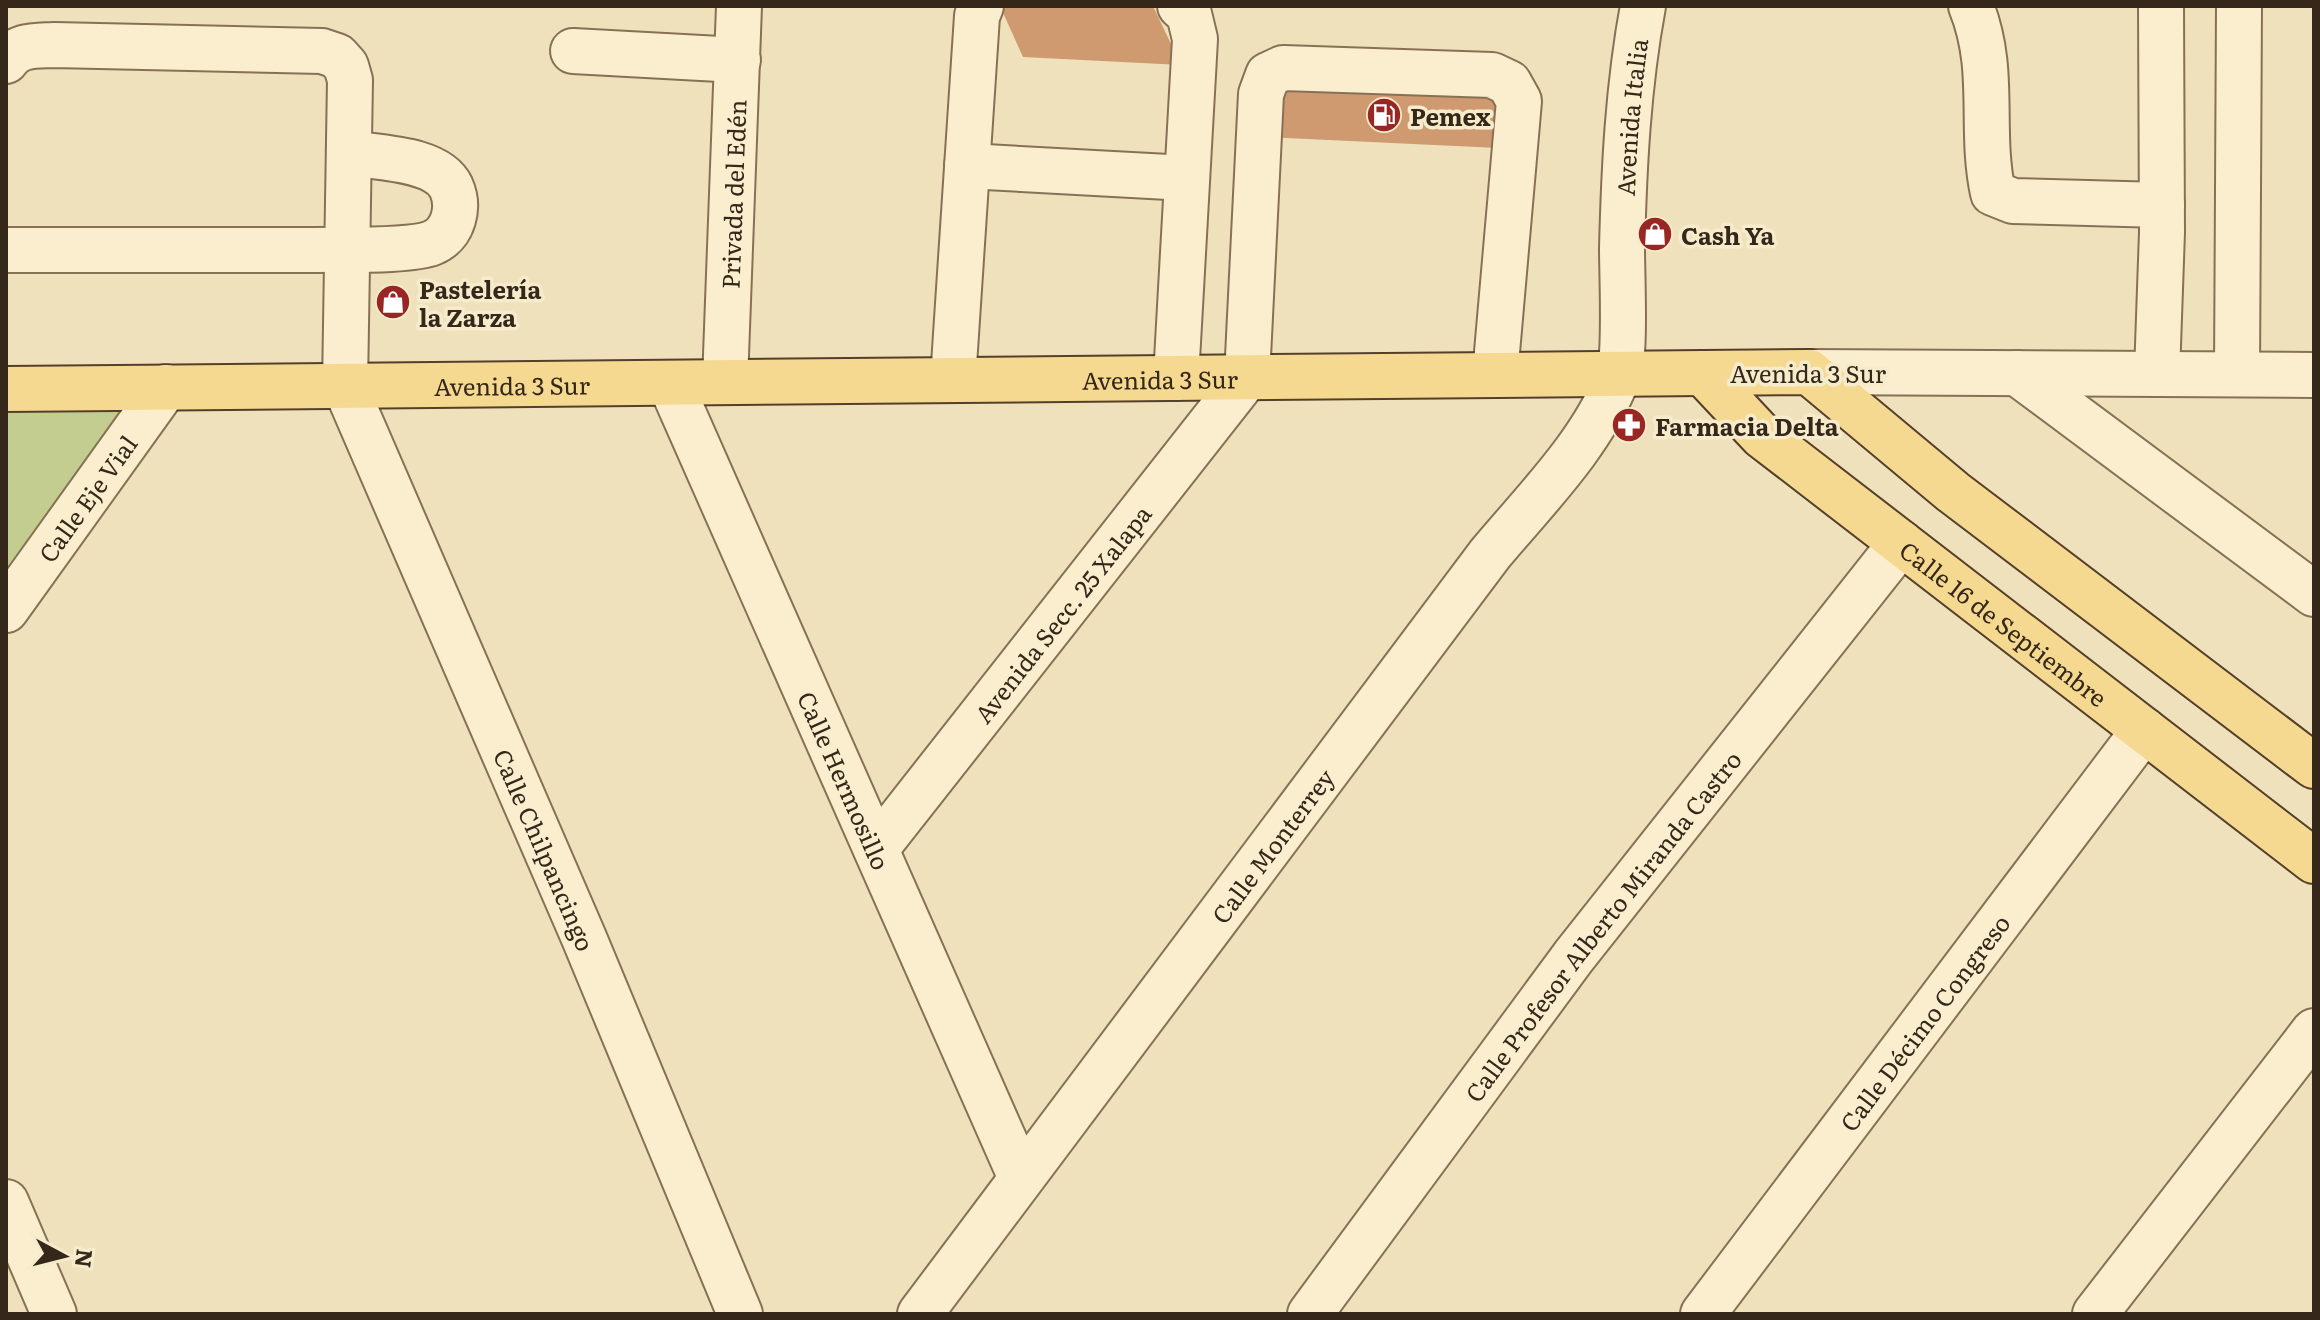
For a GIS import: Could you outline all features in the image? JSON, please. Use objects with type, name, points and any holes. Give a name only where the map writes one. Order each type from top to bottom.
[{"type":"main road","name":"Avenida 3 Sur","points":[[6,389],[1809,372]]},
{"type":"main road","points":[[1809,372],[1953,492],[2314,766]]},
{"type":"main road","name":"Calle 16 de Septiembre","points":[[1703,373],[1762,436],[2314,861]]},
{"type":"street","name":"Privada del Edén","points":[[725,382],[739,6]]},
{"type":"street","points":[[953,380],[977,16],[981,6]]},
{"type":"street","points":[[1176,378],[1195,39],[1189,14],[1180,6]]},
{"type":"street","name":"Avenida Italia","points":[[1620,373],[1624,167],[1632,68],[1643,6]]},
{"type":"street","points":[[1971,6],[1986,51],[1989,172],[1993,193],[2013,201],[2162,205]]},
{"type":"street","points":[[2157,374],[2162,205],[2161,6]]},
{"type":"street","points":[[2237,374],[2239,6]]},
{"type":"street","points":[[6,61],[25,46],[54,45],[322,51],[337,56],[346,66],[350,80],[345,386]]},
{"type":"street","points":[[573,51],[738,60]]},
{"type":"street","points":[[1247,377],[1261,94],[1268,75],[1283,68],[1492,75],[1509,83],[1519,101],[1495,375]]},
{"type":"street","points":[[6,250],[345,249],[430,244],[446,236],[454,220],[454,194],[447,179],[428,167],[350,153]]},
{"type":"street","points":[[967,166],[1187,178]]},
{"type":"street","name":"Avenida 3 Sur","points":[[1809,372],[2314,375]]},
{"type":"street","name":"Calle Monterrey","points":[[920,1314],[1490,554],[1573,455],[1598,419],[1620,373]]},
{"type":"street","points":[[2017,373],[2314,594]]},
{"type":"street","name":"Avenida Secc. 25 Xalapa","points":[[876,849],[1247,377]]},
{"type":"street","name":"Calle Hermosillo","points":[[670,383],[1021,1178]]},
{"type":"street","name":"Calle Chilpancingo","points":[[345,386],[578,924],[740,1314]]},
{"type":"street","name":"Calle Eje Vial","points":[[6,610],[166,387]]},
{"type":"street","name":"Calle Profesor Alberto Miranda Castro","points":[[1310,1314],[1574,956],[1901,543]]},
{"type":"street","name":"Calle Décimo Congreso","points":[[1703,1314],[2144,730]]},
{"type":"street","points":[[2095,1314],[2314,1031]]},
{"type":"street","points":[[6,1202],[54,1314]]},
{"type":"green space","points":[[133,409],[6,583],[6,410]]},
{"type":"building","points":[[1000,6],[1153,6],[1181,65],[1023,57]]},
{"type":"building","name":"Pemex","points":[[1270,81],[1501,92],[1498,148],[1267,137]]},
{"type":"place","name":"Pemex","points":[[1384,115]]},
{"type":"place","name":"Cash Ya","points":[[1655,234]]},
{"type":"place","name":"Pastelería la Zarza","points":[[393,302]]},
{"type":"place","name":"Farmacia Delta","points":[[1629,425]]}]
